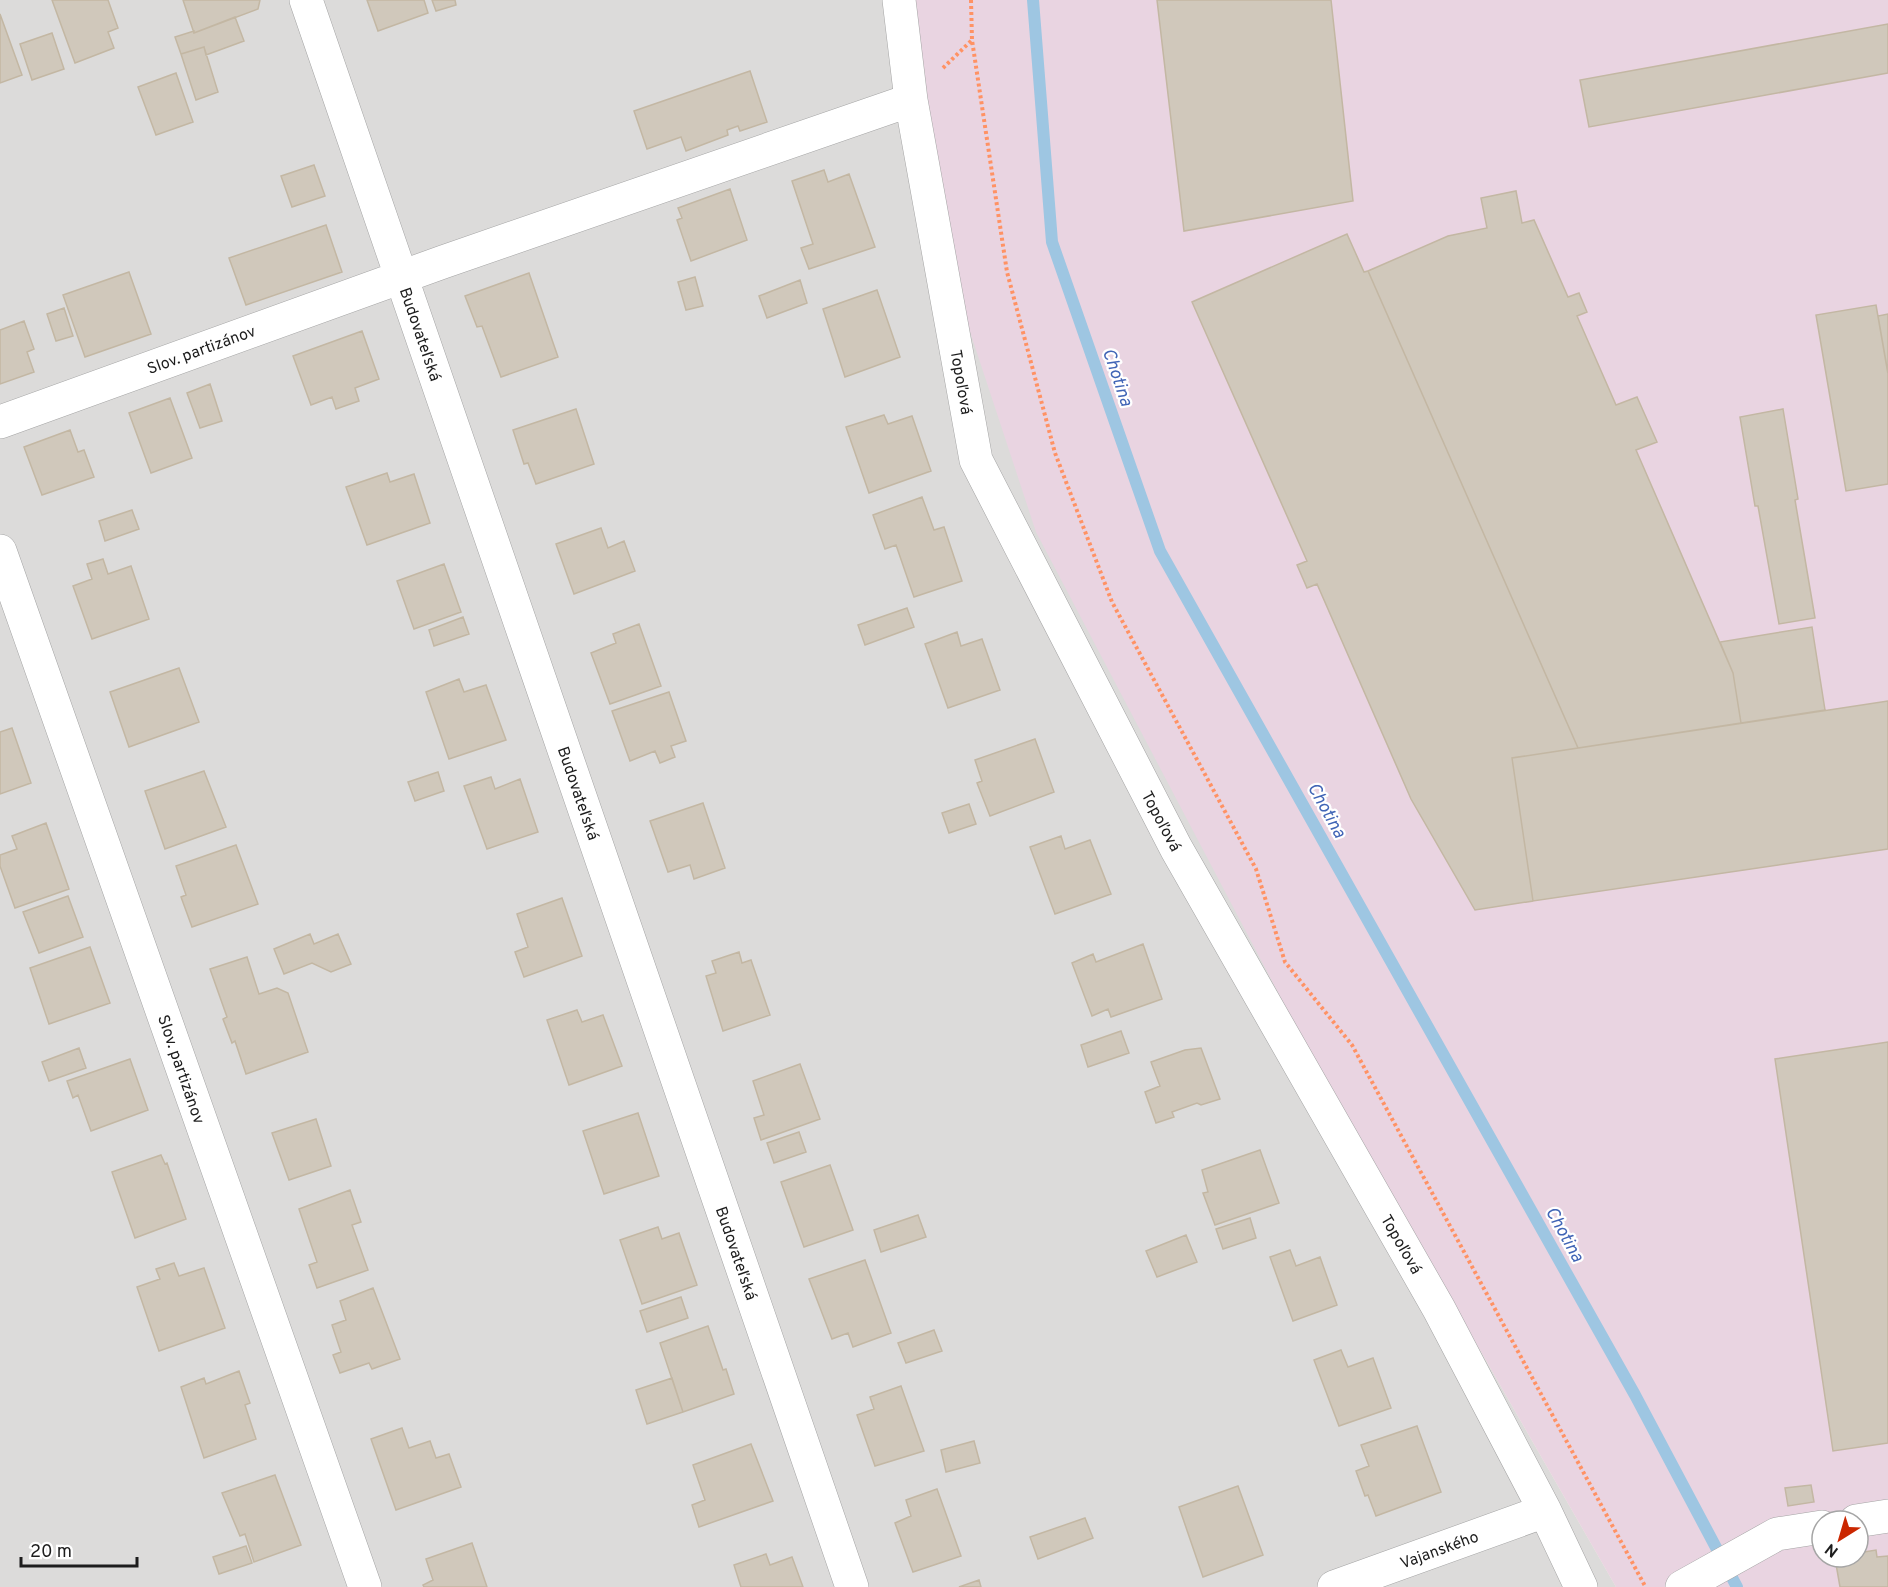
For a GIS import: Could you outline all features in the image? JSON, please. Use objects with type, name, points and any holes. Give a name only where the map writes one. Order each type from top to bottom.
[{"type":"street","name":"Budovateľská","points":[[306,0],[852,1587]]},
{"type":"street","name":"Topoľová","points":[[899,0],[911,100],[976,460],[1176,848],[1439,1309],[1545,1511],[1581,1587]]},
{"type":"street","name":"Slov. partizánov","points":[[0,422],[402,277],[911,100]]},
{"type":"street","name":"Slov. partizánov","points":[[0,551],[364,1587]]},
{"type":"street","name":"Vajanského","points":[[1334,1587],[1545,1511]]},
{"type":"street","points":[[1870,1519],[1888,1516]]},
{"type":"street","points":[[1682,1587],[1777,1534],[1810,1529]]},
{"type":"path","points":[[971,0],[972,40],[1007,272],[1054,453],[1112,602],[1256,869],[1285,962],[1352,1045],[1645,1587]]},
{"type":"shaded area","points":[[0,0],[908,0],[1313,1059],[1616,1587],[0,1587]]},
{"type":"shaded area","points":[[908,0],[1888,0],[1888,1587],[1616,1587],[1313,1059],[1036,532],[921,183]]},
{"type":"building","points":[[52,0],[108,0],[118,28],[108,32],[114,48],[75,63]]},
{"type":"building","points":[[183,0],[260,0],[258,9],[194,33]]},
{"type":"building","points":[[367,0],[424,0],[428,13],[378,31]]},
{"type":"building","points":[[432,0],[455,0],[456,5],[436,11]]},
{"type":"building","points":[[1157,0],[1331,0],[1353,201],[1184,231]]},
{"type":"building","points":[[0,14],[22,75],[0,83]]},
{"type":"building","points":[[235,17],[244,41],[206,55],[204,47],[181,54],[175,37],[194,31],[194,33]]},
{"type":"building","points":[[1888,24],[1888,73],[1589,127],[1580,80]]},
{"type":"building","points":[[52,33],[64,69],[32,80],[20,44]]},
{"type":"building","points":[[204,47],[218,92],[196,100],[181,54]]},
{"type":"building","points":[[750,71],[767,122],[740,131],[738,126],[727,130],[728,135],[686,151],[681,137],[647,149],[634,111]]},
{"type":"building","points":[[176,73],[193,122],[156,135],[138,87]]},
{"type":"building","points":[[314,165],[325,196],[292,207],[281,176]]},
{"type":"building","points":[[824,170],[828,182],[849,174],[875,247],[809,269],[801,248],[813,244],[792,181]]},
{"type":"building","points":[[730,189],[747,240],[691,261],[677,220],[682,218],[678,208]]},
{"type":"building","points":[[1516,191],[1522,223],[1534,220],[1568,297],[1579,293],[1587,312],[1577,316],[1616,405],[1637,397],[1657,442],[1636,450],[1733,673],[1741,723],[1578,748],[1368,271],[1448,236],[1487,228],[1481,198]]},
{"type":"building","points":[[326,225],[342,272],[246,305],[229,258]]},
{"type":"building","points":[[1347,234],[1364,272],[1368,271],[1578,748],[1512,758],[1533,901],[1475,910],[1411,799],[1317,584],[1307,588],[1297,565],[1307,561],[1192,302]]},
{"type":"building","points":[[129,272],[151,334],[85,357],[63,295]]},
{"type":"building","points":[[529,273],[558,357],[501,377],[482,326],[477,327],[465,296]]},
{"type":"building","points":[[695,277],[703,306],[686,310],[678,282]]},
{"type":"building","points":[[800,280],[807,303],[767,318],[759,296]]},
{"type":"building","points":[[877,290],[900,357],[845,377],[823,309]]},
{"type":"building","points":[[1876,305],[1888,374],[1888,484],[1846,491],[1816,315]]},
{"type":"building","points":[[64,308],[73,336],[56,341],[47,314]]},
{"type":"building","points":[[1888,314],[1888,373],[1878,316]]},
{"type":"building","points":[[24,321],[34,349],[27,352],[34,372],[0,384],[0,330]]},
{"type":"building","points":[[362,331],[379,379],[355,388],[359,401],[336,409],[332,397],[311,405],[293,356]]},
{"type":"building","points":[[210,384],[222,421],[200,428],[187,393]]},
{"type":"building","points":[[170,398],[192,458],[151,473],[129,413]]},
{"type":"building","points":[[576,409],[594,464],[536,484],[528,463],[524,464],[513,430]]},
{"type":"building","points":[[1783,409],[1798,499],[1795,500],[1815,618],[1779,624],[1740,417]]},
{"type":"building","points":[[884,415],[888,424],[912,416],[931,471],[869,493],[846,427]]},
{"type":"building","points":[[70,430],[78,452],[84,450],[94,477],[42,495],[24,447]]},
{"type":"building","points":[[387,473],[390,482],[414,474],[430,523],[367,545],[346,487]]},
{"type":"building","points":[[922,497],[934,530],[944,527],[962,581],[914,597],[896,545],[885,549],[873,515]]},
{"type":"building","points":[[132,510],[139,529],[105,541],[99,521]]},
{"type":"building","points":[[601,528],[608,548],[624,541],[635,571],[574,594],[556,544]]},
{"type":"building","points":[[103,559],[108,574],[131,566],[149,619],[92,639],[73,586],[92,579],[87,564]]},
{"type":"building","points":[[444,564],[461,612],[414,629],[397,581]]},
{"type":"building","points":[[907,608],[914,627],[865,645],[858,625]]},
{"type":"building","points":[[463,617],[469,634],[434,646],[429,630]]},
{"type":"building","points":[[639,624],[661,686],[610,704],[591,653],[616,643],[613,634]]},
{"type":"building","points":[[1812,627],[1825,710],[1741,723],[1733,673],[1720,642]]},
{"type":"building","points":[[957,632],[961,646],[982,639],[1000,690],[948,708],[925,644]]},
{"type":"building","points":[[179,668],[199,722],[129,747],[110,692]]},
{"type":"building","points":[[459,679],[464,692],[486,685],[506,740],[449,759],[426,692]]},
{"type":"building","points":[[669,692],[686,741],[671,746],[675,757],[660,763],[655,751],[630,761],[612,711]]},
{"type":"building","points":[[1888,701],[1888,849],[1533,901],[1512,758]]},
{"type":"building","points":[[12,728],[31,783],[0,794],[0,732]]},
{"type":"building","points":[[1035,739],[1054,792],[990,816],[977,783],[982,781],[975,760]]},
{"type":"building","points":[[204,771],[226,827],[165,849],[145,791]]},
{"type":"building","points":[[438,772],[444,791],[415,801],[408,782]]},
{"type":"building","points":[[491,777],[495,789],[520,779],[538,832],[487,849],[464,786]]},
{"type":"building","points":[[703,803],[725,868],[694,879],[690,865],[668,872],[650,821]]},
{"type":"building","points":[[969,804],[976,824],[949,833],[942,813]]},
{"type":"building","points":[[46,823],[69,889],[15,908],[0,866],[0,855],[17,849],[12,836]]},
{"type":"building","points":[[1061,836],[1065,849],[1090,840],[1111,894],[1055,914],[1030,847]]},
{"type":"building","points":[[236,845],[258,904],[192,927],[181,897],[186,895],[176,866]]},
{"type":"building","points":[[68,896],[83,937],[39,953],[23,912]]},
{"type":"building","points":[[562,898],[582,956],[524,977],[515,952],[528,947],[517,914]]},
{"type":"building","points":[[310,934],[314,944],[338,934],[351,964],[331,972],[312,963],[284,974],[274,949]]},
{"type":"building","points":[[1143,944],[1162,999],[1111,1017],[1108,1009],[1092,1016],[1072,963],[1093,954],[1096,962]]},
{"type":"building","points":[[90,947],[110,1003],[49,1024],[30,968]]},
{"type":"building","points":[[739,952],[742,963],[751,960],[770,1015],[723,1031],[706,976],[716,973],[712,961]]},
{"type":"building","points":[[247,957],[259,994],[277,988],[288,993],[308,1052],[246,1074],[235,1041],[232,1043],[223,1019],[227,1017],[210,969]]},
{"type":"building","points":[[577,1010],[582,1022],[603,1015],[622,1066],[569,1085],[547,1020]]},
{"type":"building","points":[[1121,1031],[1129,1053],[1088,1067],[1081,1045]]},
{"type":"building","points":[[1888,1042],[1888,1443],[1833,1451],[1775,1059]]},
{"type":"building","points":[[79,1048],[86,1068],[49,1081],[42,1062]]},
{"type":"building","points":[[1201,1048],[1220,1099],[1201,1105],[1197,1103],[1172,1112],[1174,1117],[1156,1123],[1145,1092],[1160,1086],[1151,1062],[1185,1050]]},
{"type":"building","points":[[130,1059],[148,1110],[91,1131],[78,1095],[73,1098],[67,1081]]},
{"type":"building","points":[[800,1064],[820,1119],[761,1140],[754,1118],[764,1115],[753,1081]]},
{"type":"building","points":[[638,1113],[659,1176],[604,1194],[583,1131]]},
{"type":"building","points":[[316,1119],[331,1166],[289,1180],[272,1133]]},
{"type":"building","points":[[799,1132],[806,1152],[774,1163],[767,1143]]},
{"type":"building","points":[[1260,1150],[1279,1203],[1215,1225],[1203,1193],[1208,1192],[1202,1170]]},
{"type":"building","points":[[161,1155],[165,1164],[167,1163],[186,1219],[135,1238],[112,1172]]},
{"type":"building","points":[[830,1165],[853,1230],[804,1247],[781,1182]]},
{"type":"building","points":[[350,1190],[361,1222],[352,1225],[368,1270],[317,1288],[309,1265],[317,1262],[299,1209]]},
{"type":"building","points":[[918,1215],[926,1237],[881,1252],[874,1230]]},
{"type":"building","points":[[1250,1218],[1256,1238],[1223,1249],[1216,1229]]},
{"type":"building","points":[[658,1227],[662,1239],[679,1233],[697,1285],[642,1304],[620,1240]]},
{"type":"building","points":[[1186,1235],[1197,1262],[1157,1277],[1146,1251]]},
{"type":"building","points":[[1290,1250],[1296,1266],[1320,1257],[1337,1305],[1293,1321],[1270,1257]]},
{"type":"building","points":[[865,1260],[891,1333],[853,1347],[848,1333],[832,1339],[809,1279]]},
{"type":"building","points":[[174,1263],[179,1276],[204,1268],[225,1328],[159,1351],[137,1287],[160,1279],[156,1269]]},
{"type":"building","points":[[373,1288],[400,1359],[372,1369],[369,1363],[340,1373],[333,1355],[341,1352],[332,1325],[346,1320],[340,1301]]},
{"type":"building","points":[[681,1297],[688,1318],[647,1332],[640,1311]]},
{"type":"building","points":[[708,1326],[734,1394],[683,1412],[660,1343]]},
{"type":"building","points":[[934,1330],[942,1351],[906,1363],[898,1343]]},
{"type":"building","points":[[1341,1350],[1348,1367],[1373,1358],[1391,1408],[1339,1426],[1314,1360]]},
{"type":"building","points":[[239,1371],[250,1403],[245,1405],[256,1439],[204,1458],[181,1387],[204,1378],[206,1384]]},
{"type":"building","points":[[672,1378],[683,1412],[647,1424],[636,1390]]},
{"type":"building","points":[[901,1386],[924,1451],[875,1466],[857,1415],[874,1409],[870,1397]]},
{"type":"building","points":[[1417,1426],[1441,1492],[1376,1516],[1368,1495],[1365,1496],[1356,1471],[1369,1466],[1361,1445]]},
{"type":"building","points":[[402,1428],[409,1448],[430,1441],[436,1458],[449,1454],[461,1487],[396,1510],[371,1439]]},
{"type":"building","points":[[974,1441],[980,1463],[946,1472],[941,1450]]},
{"type":"building","points":[[751,1444],[773,1501],[699,1527],[692,1505],[705,1500],[693,1465]]},
{"type":"building","points":[[275,1475],[301,1545],[254,1562],[245,1534],[240,1536],[222,1493]]},
{"type":"building","points":[[1811,1485],[1814,1502],[1788,1506],[1785,1488]]},
{"type":"building","points":[[1238,1486],[1263,1555],[1203,1577],[1179,1507]]},
{"type":"building","points":[[937,1489],[961,1556],[913,1572],[895,1523],[911,1516],[906,1500]]},
{"type":"building","points":[[1085,1518],[1093,1538],[1038,1559],[1030,1537]]},
{"type":"building","points":[[472,1543],[487,1587],[424,1587],[423,1585],[433,1580],[426,1559]]},
{"type":"building","points":[[246,1546],[252,1563],[219,1574],[213,1557]]},
{"type":"building","points":[[1876,1550],[1877,1557],[1888,1556],[1888,1587],[1840,1587],[1837,1569],[1870,1569],[1870,1551]]},
{"type":"building","points":[[766,1554],[770,1565],[792,1557],[803,1587],[741,1587],[734,1565]]},
{"type":"building","points":[[979,1580],[981,1587],[959,1587]]},
{"type":"waterway","name":"Chotina","points":[[1033,0],[1052,242],[1160,551],[1635,1395],[1737,1587]]}]
